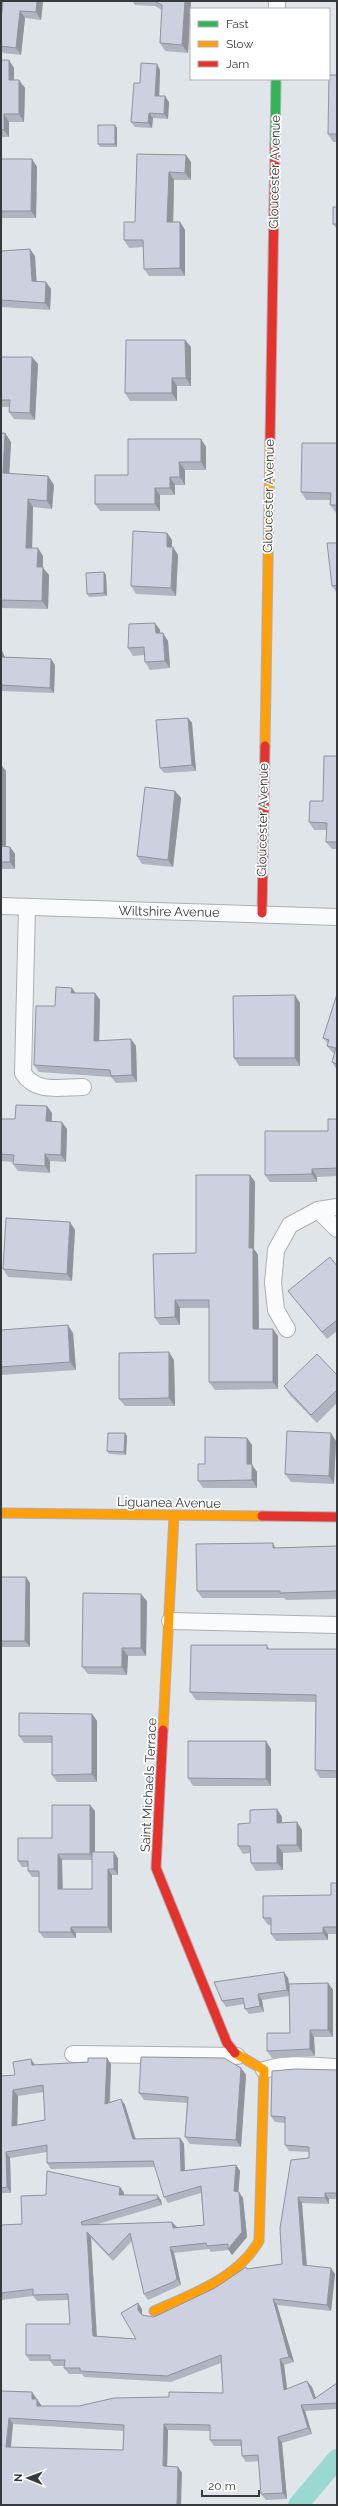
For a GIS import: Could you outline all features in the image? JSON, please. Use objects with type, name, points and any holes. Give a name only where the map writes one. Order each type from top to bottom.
[{"type":"street","name":"Gloucester Avenue","points":[[262,913],[276,80]]},
{"type":"street","name":"Wiltshire Avenue","points":[[1,906],[262,913],[337,917]]},
{"type":"street","points":[[27,907],[23,1073],[29,1082],[40,1087],[84,1086]]},
{"type":"street","points":[[287,1329],[276,1310],[273,1283],[276,1250],[290,1225],[318,1210],[337,1207]]},
{"type":"street","points":[[318,1210],[337,1229]]},
{"type":"street","name":"Liguanea Avenue","points":[[1,1513],[337,1517]]},
{"type":"street","name":"Saint Michaels Terrace","points":[[174,1516],[170,1622],[156,1868],[227,2043],[237,2056]]},
{"type":"street","points":[[170,1622],[337,1625]]},
{"type":"street","points":[[73,2054],[237,2056],[264,2070],[290,2065],[337,2067]]},
{"type":"street","points":[[154,2311],[192,2295],[244,2262],[256,2249],[259,2241],[264,2070]]},
{"type":"building","points":[[3,1],[37,1],[36,12],[20,11],[16,48],[1,46]]},
{"type":"building","points":[[154,1],[185,1],[182,45],[160,43],[162,5]]},
{"type":"building","points":[[1,60],[9,60],[9,80],[19,80],[19,114],[4,114],[4,130],[1,129]]},
{"type":"building","points":[[141,63],[157,64],[155,96],[165,96],[164,114],[149,113],[148,123],[131,122],[134,83],[140,83]]},
{"type":"building","points":[[330,75],[337,75],[337,134],[328,134],[329,80]]},
{"type":"building","points":[[98,125],[115,125],[115,144],[98,144]]},
{"type":"building","points":[[137,154],[186,155],[185,173],[169,172],[167,222],[180,222],[180,268],[144,269],[143,240],[124,240],[124,222],[135,222]]},
{"type":"building","points":[[1,159],[32,159],[31,211],[1,211]]},
{"type":"building","points":[[333,207],[337,207],[337,224],[333,224]]},
{"type":"building","points":[[30,249],[32,281],[46,282],[45,303],[1,300],[1,251]]},
{"type":"building","points":[[126,340],[185,340],[186,378],[172,378],[172,393],[125,393]]},
{"type":"building","points":[[1,357],[32,357],[30,413],[9,412],[10,400],[1,400]]},
{"type":"building","points":[[1,433],[5,433],[3,473],[48,476],[47,501],[28,499],[26,548],[38,548],[37,567],[43,567],[42,601],[1,600]]},
{"type":"building","points":[[128,439],[201,439],[201,462],[179,462],[180,477],[170,477],[170,488],[155,488],[155,504],[95,504],[95,475],[128,475]]},
{"type":"building","points":[[302,443],[337,443],[337,505],[330,505],[331,493],[301,492]]},
{"type":"building","points":[[133,531],[167,533],[167,547],[173,547],[171,588],[131,586]]},
{"type":"building","points":[[327,543],[337,543],[337,585],[332,586]]},
{"type":"building","points":[[104,572],[104,593],[87,594],[86,573]]},
{"type":"building","points":[[155,623],[156,633],[163,633],[165,661],[145,662],[144,647],[128,648],[129,624]]},
{"type":"building","points":[[1,651],[2,657],[51,659],[50,688],[1,685]]},
{"type":"building","points":[[188,718],[192,765],[160,768],[156,720]]},
{"type":"building","points":[[324,756],[337,756],[337,842],[326,842],[327,823],[309,822],[310,801],[323,801]]},
{"type":"building","points":[[145,787],[175,791],[168,860],[137,856]]},
{"type":"building","points":[[1,846],[10,847],[10,862],[1,862]]},
{"type":"building","points":[[56,987],[72,988],[71,993],[95,993],[94,1041],[131,1039],[132,1075],[111,1076],[110,1070],[34,1065],[36,1006],[55,1006]]},
{"type":"building","points":[[337,994],[337,1064],[332,1062],[336,1048],[327,1046],[329,1040],[323,1038]]},
{"type":"building","points":[[295,995],[295,1058],[234,1058],[233,996]]},
{"type":"building","points":[[16,1105],[47,1106],[46,1121],[62,1122],[61,1155],[45,1154],[45,1166],[13,1164],[14,1155],[1,1154],[1,1119],[15,1119]]},
{"type":"building","points":[[328,1119],[337,1119],[337,1168],[312,1169],[312,1174],[265,1175],[265,1131],[328,1131]]},
{"type":"building","points":[[196,1175],[250,1175],[249,1248],[253,1248],[253,1329],[273,1329],[273,1382],[209,1382],[209,1300],[175,1300],[175,1317],[155,1318],[153,1254],[196,1253]]},
{"type":"building","points":[[6,1218],[70,1222],[67,1274],[3,1269]]},
{"type":"building","points":[[330,1257],[337,1266],[337,1320],[322,1332],[288,1291]]},
{"type":"building","points":[[68,1325],[70,1362],[1,1367],[1,1330]]},
{"type":"building","points":[[169,1352],[169,1398],[119,1399],[119,1353]]},
{"type":"building","points":[[317,1354],[337,1375],[337,1390],[311,1415],[284,1386]]},
{"type":"building","points":[[287,1431],[331,1433],[329,1476],[285,1474]]},
{"type":"building","points":[[108,1433],[125,1433],[124,1452],[107,1451]]},
{"type":"building","points":[[205,1437],[247,1438],[247,1464],[252,1464],[252,1480],[198,1481],[198,1464],[205,1464]]},
{"type":"building","points":[[273,1543],[273,1548],[337,1546],[337,1591],[280,1593],[280,1591],[197,1591],[196,1544]]},
{"type":"building","points":[[1,1577],[26,1577],[25,1641],[1,1641]]},
{"type":"building","points":[[83,1593],[141,1594],[141,1648],[122,1648],[122,1667],[82,1667]]},
{"type":"building","points":[[191,1645],[267,1645],[267,1649],[337,1649],[337,1771],[315,1770],[316,1695],[190,1692]]},
{"type":"building","points":[[19,1713],[92,1714],[92,1774],[52,1775],[52,1736],[19,1736]]},
{"type":"building","points":[[188,1741],[266,1741],[266,1779],[188,1778]]},
{"type":"building","points":[[52,1805],[90,1805],[90,1854],[58,1854],[58,1889],[92,1889],[92,1852],[114,1852],[114,1869],[108,1869],[108,1927],[71,1927],[71,1932],[39,1932],[39,1871],[28,1871],[28,1861],[18,1861],[18,1838],[52,1838]]},
{"type":"building","points":[[277,1809],[277,1823],[297,1822],[297,1845],[277,1845],[277,1863],[251,1863],[250,1846],[238,1846],[238,1824],[250,1823],[250,1810]]},
{"type":"building","points":[[331,1883],[337,1883],[337,1927],[323,1927],[323,1933],[271,1934],[271,1918],[263,1918],[263,1896],[331,1895]]},
{"type":"building","points":[[284,1972],[287,1990],[258,1994],[260,2006],[245,2009],[243,1998],[222,2001],[214,1982]]},
{"type":"building","points":[[328,1983],[328,2030],[310,2030],[310,2049],[267,2051],[267,2033],[290,2033],[289,1984]]},
{"type":"building","points":[[141,2057],[224,2058],[241,2068],[236,2140],[185,2137],[188,2097],[139,2093]]},
{"type":"building","points":[[88,2058],[107,2058],[105,2104],[121,2099],[133,2139],[180,2138],[181,2171],[236,2165],[234,2191],[239,2192],[242,2232],[228,2249],[228,2244],[207,2246],[206,2243],[170,2247],[177,2279],[173,2282],[144,2294],[130,2233],[109,2255],[87,2232],[93,2336],[136,2339],[121,2313],[138,2303],[138,2310],[142,2315],[154,2317],[215,2288],[246,2267],[247,2269],[282,2264],[280,2228],[291,2160],[309,2158],[309,2147],[285,2145],[285,2117],[271,2116],[272,2071],[296,2069],[337,2070],[337,2193],[325,2193],[325,2198],[298,2197],[303,2265],[331,2268],[327,2305],[273,2299],[289,2357],[280,2359],[284,2390],[307,2381],[314,2399],[337,2383],[337,2403],[301,2405],[308,2428],[278,2437],[283,2493],[261,2494],[258,2455],[242,2456],[241,2440],[210,2440],[210,2425],[164,2424],[163,2466],[178,2467],[177,2505],[1,2505],[1,2391],[32,2392],[32,2399],[37,2399],[37,2406],[79,2406],[114,2398],[169,2397],[169,2392],[223,2393],[221,2355],[167,2376],[80,2371],[80,2368],[64,2368],[65,2360],[50,2360],[50,2355],[26,2355],[26,2324],[70,2324],[68,2294],[33,2295],[33,2289],[1,2293],[1,2225],[22,2224],[21,2196],[46,2195],[47,2171],[120,2187],[119,2195],[157,2195],[158,2199],[81,2222],[82,2225],[172,2222],[173,2228],[204,2225],[201,2186],[164,2197],[153,2161],[47,2163],[47,2145],[6,2152],[7,2187],[1,2188],[1,2076],[15,2075],[13,2062],[31,2059],[32,2065],[88,2062]],"holes":[[[43,2085],[45,2120],[12,2126],[13,2090]],[[9,2418],[124,2425],[123,2450],[6,2447]]]},
{"type":"waterway","points":[[298,2505],[337,2459]]},
{"type":"traffic: fast","points":[[275,145],[276,80]]},
{"type":"traffic: slow","points":[[265,746],[270,442]]},
{"type":"traffic: slow","points":[[1,1513],[262,1516]]},
{"type":"traffic: slow","points":[[163,1730],[174,1516]]},
{"type":"traffic: slow","points":[[154,2311],[198,2291],[226,2275],[239,2266],[259,2241],[264,2070],[235,2053]]},
{"type":"traffic: jam","points":[[270,442],[275,145]]},
{"type":"traffic: jam","points":[[262,913],[265,746]]},
{"type":"traffic: jam","points":[[262,1516],[337,1517]]},
{"type":"traffic: jam","points":[[163,1730],[156,1868],[227,2043],[235,2053]]}]
